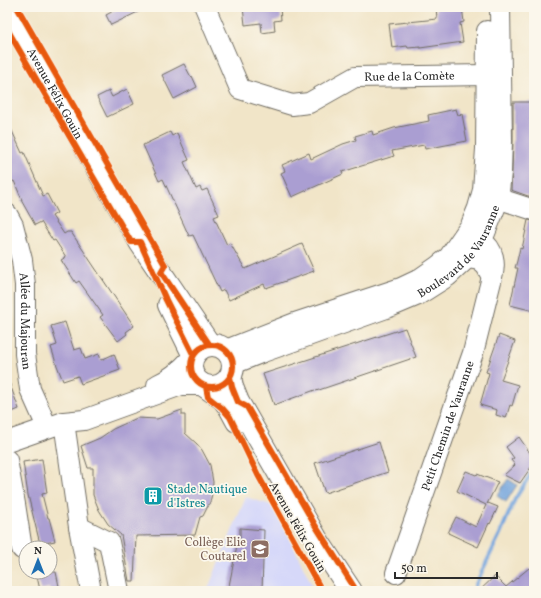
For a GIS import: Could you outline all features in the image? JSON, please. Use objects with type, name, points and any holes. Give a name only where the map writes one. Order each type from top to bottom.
[{"type":"main road","name":"Avenue Félix Gouin","points":[[8,7],[99,172],[140,242],[232,387],[238,402],[316,538],[351,591]]},
{"type":"main road","name":"Avenue Félix Gouin","points":[[214,358],[190,365],[193,377],[197,382],[222,399],[230,408],[335,591]]},
{"type":"main road","points":[[204,386],[220,386],[226,382],[214,358]]},
{"type":"street","name":"Rue de la Comète","points":[[205,7],[240,89],[292,105],[309,103],[355,77],[486,76]]},
{"type":"street","name":"Boulevard de Vauranne","points":[[474,236],[471,226],[483,190],[486,149],[486,7]]},
{"type":"street","name":"Boulevard de Vauranne","points":[[214,358],[263,352],[392,306],[418,295],[448,276],[460,254],[474,236],[484,233],[495,208],[499,192],[502,140],[500,7]]},
{"type":"street","points":[[497,198],[534,210]]},
{"type":"street","name":"Allée du Majouran","points":[[7,214],[14,225],[22,260],[25,285],[25,354],[30,389],[56,424],[79,527],[91,591]]},
{"type":"street","name":"Petit Chemin de Vauranne","points":[[396,573],[473,353],[494,270],[494,260],[486,244],[474,236]]},
{"type":"street","points":[[460,254],[479,260],[486,266],[492,277]]},
{"type":"street","points":[[7,442],[56,424],[84,410],[145,390],[167,381],[182,369],[214,358]]},
{"type":"street","points":[[56,424],[84,420],[181,385],[204,386]]},
{"type":"street","points":[[7,460],[21,540]]},
{"type":"street","points":[[79,527],[109,542],[119,591]]},
{"type":"shaded area","name":"Collège Elie Coutarel","points":[[246,497],[274,506],[315,591],[207,591]]},
{"type":"water","points":[[508,479],[517,485],[506,502],[497,496]]},
{"type":"building","points":[[121,7],[148,7],[111,25],[106,15]]},
{"type":"building","points":[[243,7],[280,7],[281,20],[274,21],[275,31],[262,33],[261,23],[245,25]]},
{"type":"building","points":[[436,7],[462,7],[464,22],[460,23],[463,42],[420,48],[408,48],[407,46],[392,48],[389,24],[437,19]]},
{"type":"building","points":[[184,64],[197,87],[174,99],[162,75]]},
{"type":"building","points":[[127,89],[134,104],[107,117],[97,97],[109,91],[112,97]]},
{"type":"building","points":[[513,102],[534,102],[534,197],[511,190]]},
{"type":"building","points":[[456,109],[458,115],[462,114],[467,141],[425,149],[424,145],[392,151],[394,156],[342,172],[343,174],[292,197],[281,173],[285,171],[282,165],[309,153],[311,159],[343,144],[356,140],[355,136],[372,131],[373,135],[394,128],[429,121],[428,115]]},
{"type":"building","points":[[7,120],[22,153],[24,152],[43,196],[47,194],[57,213],[52,216],[64,234],[71,232],[134,326],[118,341],[100,317],[103,315],[79,281],[76,283],[61,260],[66,257],[55,240],[53,241],[41,222],[35,225],[21,200],[14,181],[11,182],[7,172]]},
{"type":"building","points":[[170,132],[172,136],[177,133],[189,160],[184,162],[196,189],[200,187],[202,191],[207,189],[219,215],[214,217],[227,245],[230,243],[245,269],[302,244],[314,271],[266,288],[264,284],[229,300],[224,290],[220,292],[193,235],[189,236],[163,179],[159,181],[143,145]]},
{"type":"building","points":[[528,220],[534,221],[534,311],[510,305],[518,268],[515,268],[520,248],[522,249]]},
{"type":"building","points":[[65,322],[74,350],[81,348],[85,359],[99,354],[101,360],[114,354],[120,370],[81,384],[78,376],[63,381],[51,347],[57,345],[51,326]]},
{"type":"building","points":[[405,328],[416,357],[274,405],[263,374]]},
{"type":"building","points":[[499,335],[515,341],[501,380],[518,385],[512,406],[510,405],[506,418],[496,415],[497,410],[480,405],[489,373],[486,372]]},
{"type":"building","points":[[7,379],[19,409],[7,414]]},
{"type":"building","name":"Stade Nautique d'Istres","points":[[182,410],[182,415],[185,415],[185,433],[202,450],[210,465],[213,482],[210,502],[203,516],[200,517],[195,535],[136,536],[134,581],[129,581],[121,535],[108,524],[99,510],[93,495],[93,468],[88,468],[81,446],[100,438],[113,429],[137,418],[157,419]]},
{"type":"building","points":[[519,437],[534,459],[534,463],[520,483],[504,475],[515,465],[511,460],[514,458],[506,447]]},
{"type":"building","points":[[379,442],[388,472],[325,493],[315,463]]},
{"type":"building","points":[[42,459],[47,493],[42,494],[55,540],[39,540],[28,495],[23,462]]},
{"type":"building","points":[[466,471],[498,482],[487,504],[488,503],[498,507],[478,547],[448,533],[456,517],[476,527],[486,505],[457,491]]},
{"type":"building","points":[[240,528],[264,530],[262,591],[228,591],[238,540],[240,540]]},
{"type":"building","points":[[529,568],[534,573],[534,591],[479,591],[495,576],[506,587]]},
{"type":"building","points":[[38,580],[58,580],[60,591],[50,591],[49,588],[40,590]]},
{"type":"waterway","points":[[475,586],[515,499],[534,469]]},
{"type":"cycle path","points":[[17,7],[165,265],[161,272],[209,344]]},
{"type":"cycle path","points":[[7,29],[131,242],[140,242],[166,300],[193,354]]},
{"type":"cycle path","points":[[208,345],[216,345],[224,348],[230,354],[233,366],[230,378],[224,384],[216,387],[208,387],[200,384],[194,378],[191,370],[191,362],[194,354],[200,348],[208,345]]},
{"type":"cycle path","points":[[230,377],[238,402],[247,407],[315,525],[354,587],[353,591]]},
{"type":"cycle path","points":[[206,387],[208,397],[222,408],[230,417],[258,475],[322,591]]},
{"type":"place","name":"Stade Nautique d'Istres","points":[[153,496]]},
{"type":"place","name":"Collège Elie Coutarel","points":[[260,549]]}]
